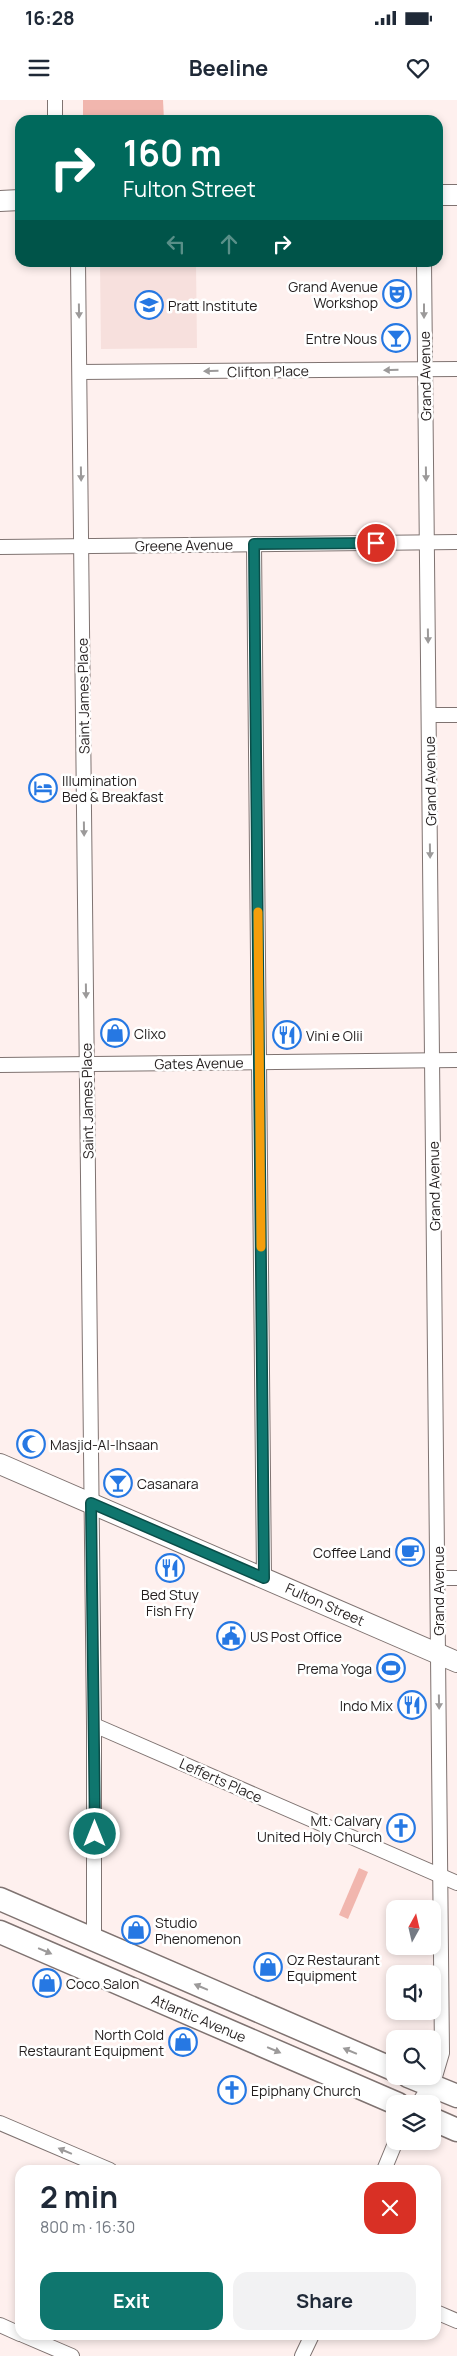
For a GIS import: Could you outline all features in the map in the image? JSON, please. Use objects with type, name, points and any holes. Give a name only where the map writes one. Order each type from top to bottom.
[{"type":"main road","points":[[443,196],[457,195]]},
{"type":"main road","points":[[0,201],[15,200]]},
{"type":"main road","name":"Fulton Street","points":[[0,1464],[457,1662]]},
{"type":"main road","points":[[0,1899],[386,2066]]},
{"type":"main road","name":"Atlantic Avenue","points":[[0,1932],[386,2099]]},
{"type":"main road","points":[[416,2085],[424,2095]]},
{"type":"main road","points":[[441,2096],[457,2096]]},
{"type":"main road","points":[[441,2123],[457,2130]]},
{"type":"street","points":[[55,100],[55,115]]},
{"type":"street","name":"Saint James Place","points":[[78,267],[94,1725],[94,1940]]},
{"type":"street","name":"Grand Avenue","points":[[424,267],[442,2053],[434,2080],[424,2095]]},
{"type":"street","name":"Clifton Place","points":[[80,372],[457,369]]},
{"type":"street","name":"Greene Avenue","points":[[0,547],[457,542]]},
{"type":"street","points":[[254,544],[264,1578]]},
{"type":"street","points":[[429,716],[457,715]]},
{"type":"street","name":"Gates Avenue","points":[[0,1065],[457,1060]]},
{"type":"street","points":[[438,1578],[457,1578]]},
{"type":"street","name":"Lefferts Place","points":[[94,1725],[457,1883]]},
{"type":"street","points":[[0,2122],[99,2165]]},
{"type":"street","points":[[386,2165],[392,2150]]},
{"type":"street","points":[[441,2314],[457,2321]]},
{"type":"street","points":[[0,2325],[15,2331]]},
{"type":"street","points":[[36,2340],[72,2356]]},
{"type":"street","points":[[302,2356],[310,2340]]},
{"type":"shaded area","points":[[83,100],[163,100],[164,115],[83,115]]},
{"type":"shaded area","name":"Pratt Institute","points":[[100,267],[196,267],[197,348],[101,349]]},
{"type":"shaded area","points":[[359,1868],[368,1872],[348,1919],[339,1915]]},
{"type":"slow traffic","points":[[258,912],[261,1247]]},
{"type":"place","name":"Grand Avenue Workshop","points":[[397,294]]},
{"type":"place","name":"Pratt Institute","points":[[149,305]]},
{"type":"place","name":"Entre Nous","points":[[396,338]]},
{"type":"place","name":"Illumination Bed & Breakfast","points":[[43,788]]},
{"type":"place","name":"Clixo","points":[[115,1033]]},
{"type":"place","name":"Vini e Olii","points":[[287,1035]]},
{"type":"place","name":"Masjid-Al-Ihsaan","points":[[31,1444]]},
{"type":"place","name":"Casanara","points":[[118,1483]]},
{"type":"place","name":"Coffee Land","points":[[410,1552]]},
{"type":"place","name":"Bed Stuy Fish Fry","points":[[170,1568]]},
{"type":"place","name":"US Post Office","points":[[231,1636]]},
{"type":"place","name":"Prema Yoga","points":[[391,1668]]},
{"type":"place","name":"Indo Mix","points":[[412,1705]]},
{"type":"place","name":"Mt. Calvary United Holy Church","points":[[401,1828]]},
{"type":"place","name":"Studio Phenomenon","points":[[136,1930]]},
{"type":"place","name":"Oz Restaurant Equipment","points":[[268,1967]]},
{"type":"place","name":"Coco Salon","points":[[47,1983]]},
{"type":"place","name":"North Cold Restaurant Equipment","points":[[183,2042]]},
{"type":"place","name":"Epiphany Church","points":[[232,2090]]},
{"type":"route","points":[[95,1834],[91,1503],[264,1578],[254,544],[376,543]]}]
